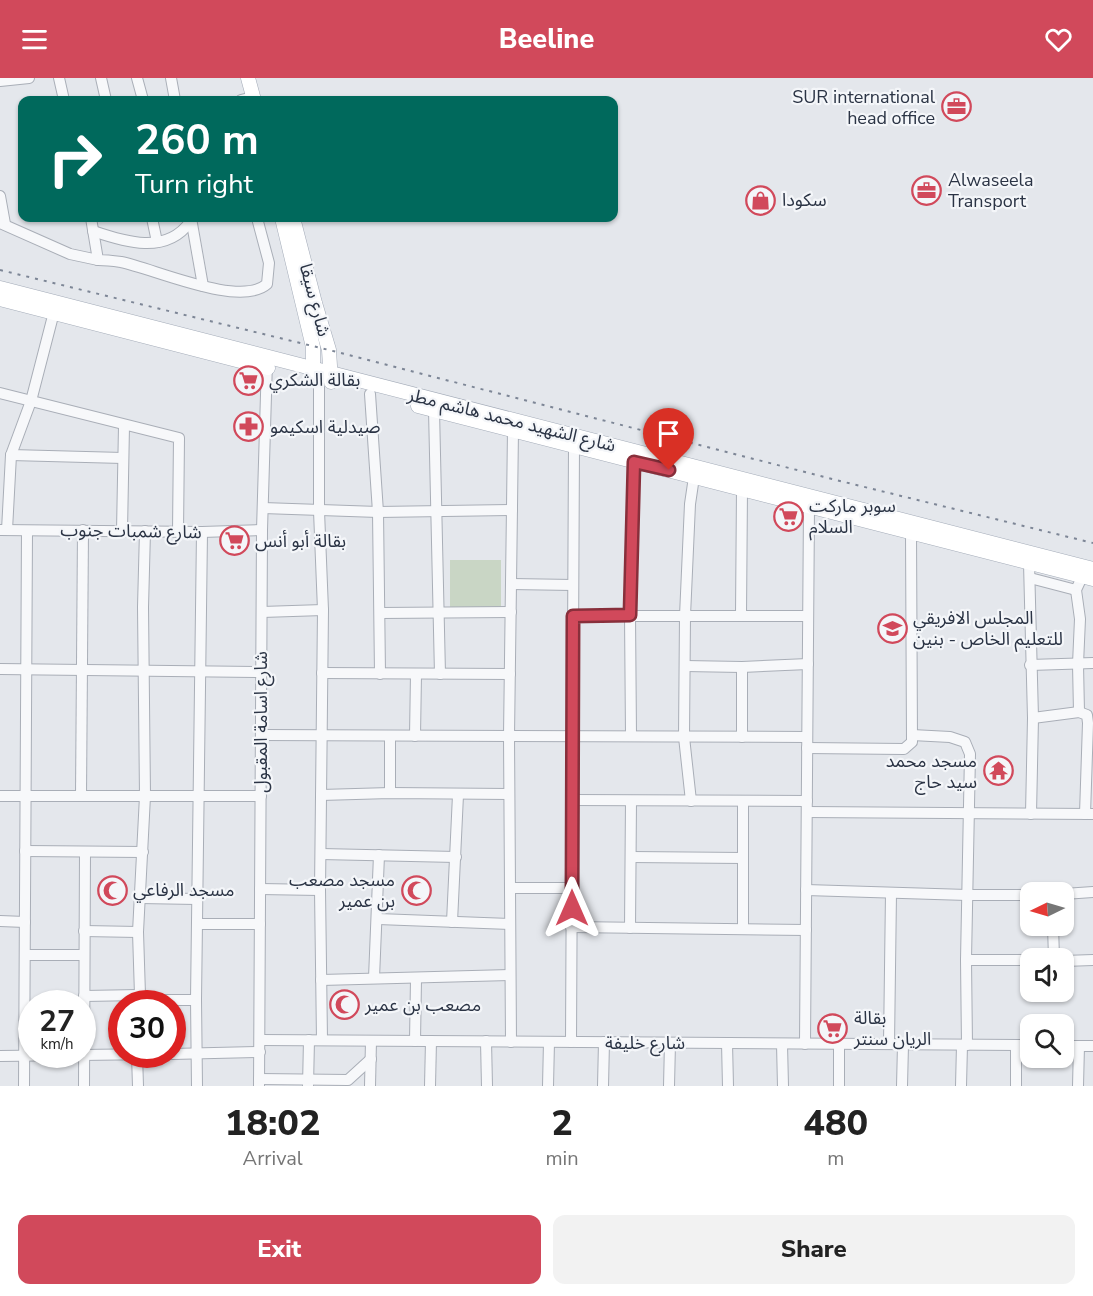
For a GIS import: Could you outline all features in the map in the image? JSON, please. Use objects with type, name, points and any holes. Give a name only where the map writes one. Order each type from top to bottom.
[{"type":"main road","points":[[248,78],[252,96]]},
{"type":"main road","points":[[254,96],[258,78]]},
{"type":"main road","name":"شارع سيقا","points":[[283,222],[321,377]]},
{"type":"main road","name":"شارع سيقا","points":[[294,222],[329,350],[321,377]]},
{"type":"main road","name":"شارع الشهيد محمد هاشم مطر","points":[[0,288],[321,377],[1087,573]]},
{"type":"main road","name":"شارع الشهيد محمد هاشم مطر","points":[[0,299],[267,362]]},
{"type":"main road","name":"شارع الشهيد محمد هاشم مطر","points":[[321,377],[370,394],[809,507],[1029,563],[1087,573]]},
{"type":"street","points":[[0,81],[28,78]]},
{"type":"street","points":[[59,78],[63,96]]},
{"type":"street","points":[[101,78],[105,96]]},
{"type":"street","points":[[137,78],[142,96]]},
{"type":"street","points":[[171,78],[175,96]]},
{"type":"street","points":[[0,196],[3,224],[70,254],[120,262],[232,292],[262,288],[267,284],[268,263],[258,222]]},
{"type":"street","points":[[92,222],[98,260]]},
{"type":"street","points":[[153,222],[157,242]]},
{"type":"street","points":[[93,231],[136,244],[157,242],[176,236],[190,222]]},
{"type":"street","points":[[191,222],[203,286]]},
{"type":"street","points":[[4,530],[10,455],[30,401],[54,312]]},
{"type":"street","name":"شارع اسامة المقبول","points":[[259,1082],[262,531],[267,362]]},
{"type":"street","points":[[321,377],[319,511],[323,610],[320,890],[322,1040]]},
{"type":"street","points":[[0,393],[179,438],[178,532]]},
{"type":"street","points":[[370,394],[378,512],[380,674]]},
{"type":"street","points":[[434,410],[440,674]]},
{"type":"street","points":[[122,531],[124,426]]},
{"type":"street","points":[[511,1042],[509,736],[513,430]]},
{"type":"street","points":[[571,1042],[574,446]]},
{"type":"street","points":[[10,455],[123,458]]},
{"type":"street","points":[[631,736],[630,615],[634,462]]},
{"type":"street","points":[[691,801],[684,737],[685,616],[690,504],[694,477]]},
{"type":"street","points":[[741,489],[741,616]]},
{"type":"street","points":[[805,1044],[809,507]]},
{"type":"street","points":[[263,508],[378,512],[512,510]]},
{"type":"street","name":"شارع شمبات جنوب","points":[[4,530],[262,531]]},
{"type":"street","points":[[81,796],[83,530]]},
{"type":"street","points":[[25,990],[27,531]]},
{"type":"street","points":[[140,990],[138,932],[145,796],[143,672],[145,531]]},
{"type":"street","points":[[197,1086],[202,532]]},
{"type":"street","points":[[261,735],[742,737],[904,749],[912,742],[911,533]]},
{"type":"street","points":[[1029,563],[1033,718],[1031,814]]},
{"type":"street","points":[[1079,712],[1080,619],[1076,590],[1087,573]]},
{"type":"street","points":[[1030,578],[1076,590]]},
{"type":"street","points":[[511,584],[573,585]]},
{"type":"street","points":[[262,612],[323,610]]},
{"type":"street","points":[[380,613],[511,612]]},
{"type":"street","points":[[573,616],[808,616]]},
{"type":"street","points":[[1030,665],[1093,663]]},
{"type":"street","points":[[685,666],[742,667],[808,664]]},
{"type":"street","points":[[742,667],[742,737]]},
{"type":"street","points":[[0,669],[261,672]]},
{"type":"street","points":[[322,673],[510,674]]},
{"type":"street","points":[[415,736],[416,674]]},
{"type":"street","points":[[572,800],[743,801],[970,814],[1089,814],[1087,715],[1079,712],[1033,718]]},
{"type":"street","points":[[912,735],[950,737],[965,742],[969,748],[971,760],[961,1086]]},
{"type":"street","points":[[390,736],[390,793]]},
{"type":"street","points":[[321,795],[509,794]]},
{"type":"street","points":[[453,922],[458,795]]},
{"type":"street","points":[[0,796],[261,796]]},
{"type":"street","points":[[630,928],[631,801]]},
{"type":"street","points":[[743,801],[743,929]]},
{"type":"street","points":[[25,851],[143,852]]},
{"type":"street","points":[[84,990],[85,852]]},
{"type":"street","points":[[321,854],[456,857]]},
{"type":"street","points":[[374,978],[380,855]]},
{"type":"street","points":[[631,857],[743,858]]},
{"type":"street","points":[[510,888],[572,888]]},
{"type":"street","points":[[261,889],[320,890]]},
{"type":"street","points":[[806,890],[1020,895]]},
{"type":"street","points":[[1074,893],[1093,892]]},
{"type":"street","points":[[889,1044],[891,893]]},
{"type":"street","points":[[140,898],[197,899]]},
{"type":"street","points":[[378,919],[510,924]]},
{"type":"street","points":[[0,921],[25,922]]},
{"type":"street","points":[[197,924],[260,924]]},
{"type":"street","points":[[572,927],[806,930]]},
{"type":"street","points":[[84,932],[138,932]]},
{"type":"street","points":[[25,955],[84,955]]},
{"type":"street","points":[[966,960],[1020,960]]},
{"type":"street","points":[[1074,961],[1093,960]]},
{"type":"street","points":[[321,980],[510,975]]},
{"type":"street","points":[[415,1041],[416,979]]},
{"type":"street","points":[[186,1000],[196,1000]]},
{"type":"street","name":"شارع خليفة","points":[[260,1040],[1020,1045]]},
{"type":"street","points":[[308,1083],[309,1040]]},
{"type":"street","points":[[370,1086],[371,1041]]},
{"type":"street","points":[[430,1086],[431,1041]]},
{"type":"street","points":[[486,1041],[487,1086]]},
{"type":"street","points":[[548,1086],[549,1042]]},
{"type":"street","points":[[603,1086],[604,1042]]},
{"type":"street","points":[[669,1086],[670,1043]]},
{"type":"street","points":[[727,1043],[728,1086]]},
{"type":"street","points":[[782,1044],[783,1086]]},
{"type":"street","points":[[839,1044],[839,1086]]},
{"type":"street","points":[[902,1086],[903,1044]]},
{"type":"street","points":[[1016,1045],[1016,1086]]},
{"type":"street","points":[[1074,1046],[1093,1046]]},
{"type":"street","points":[[1078,1086],[1079,1046]]},
{"type":"street","points":[[186,1054],[260,1052]]},
{"type":"street","points":[[0,1056],[18,1056]]},
{"type":"street","points":[[259,1082],[308,1083],[348,1080],[371,1059]]},
{"type":"street","points":[[24,1068],[24,1086]]},
{"type":"street","points":[[84,1068],[84,1086]]},
{"type":"street","points":[[137,1068],[138,1086]]},
{"type":"green space","points":[[450,560],[501,560],[501,609],[450,609]]},
{"type":"railway","points":[[0,270],[329,350],[832,479],[1093,543]]},
{"type":"place","name":"SUR international head office","points":[[956,107]]},
{"type":"place","name":"Alwaseela Transport","points":[[927,190]]},
{"type":"place","name":"سكودا","points":[[761,200]]},
{"type":"place","name":"بقالة الشكري","points":[[248,380]]},
{"type":"place","name":"صيدلية اسكيمو","points":[[249,427]]},
{"type":"place","name":"سوبر ماركت السلام","points":[[788,516]]},
{"type":"place","name":"بقالة أبو أنس","points":[[234,541]]},
{"type":"place","name":"المجلس الافريقي للتعليم الخاص - بنين","points":[[892,628]]},
{"type":"place","name":"مسجد محمد سيد حاج","points":[[998,771]]},
{"type":"place","name":"مسجد الرفاعي","points":[[112,890]]},
{"type":"place","name":"مسجد مصعب بن عمير","points":[[416,890]]},
{"type":"place","name":"مصعب بن عمير","points":[[344,1005]]},
{"type":"place","name":"بقالة الريان سنتر","points":[[833,1028]]},
{"type":"route","points":[[572,908],[573,616],[630,615],[634,462],[669,470]]}]
